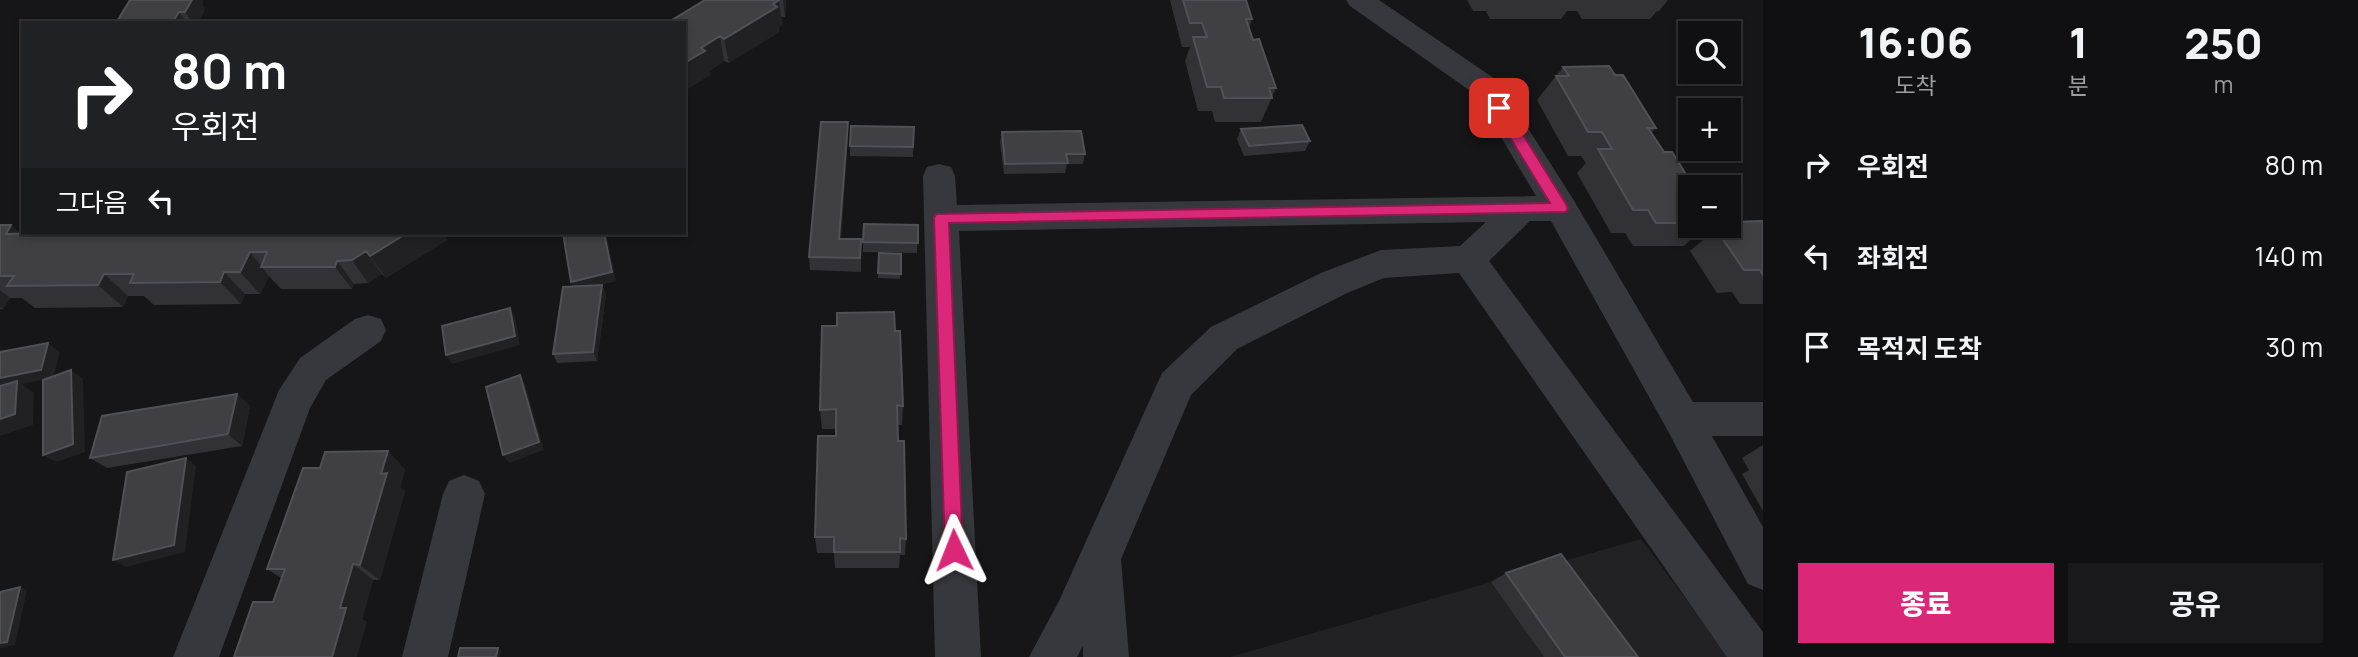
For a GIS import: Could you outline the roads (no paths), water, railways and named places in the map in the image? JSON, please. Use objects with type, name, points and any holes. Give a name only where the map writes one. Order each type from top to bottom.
[{"type":"street","points":[[1360,0],[1487,88],[1561,208],[1682,419],[1763,569]]},
{"type":"street","points":[[939,176],[958,657]]},
{"type":"street","points":[[941,218],[1561,208]]},
{"type":"street","points":[[1052,657],[1075,617],[1176,385],[1224,338],[1334,283],[1381,264],[1468,259],[1522,209]]},
{"type":"street","points":[[1468,259],[1754,657]]},
{"type":"street","points":[[196,657],[293,402],[313,369],[368,330]]},
{"type":"street","points":[[1682,419],[1763,419]]},
{"type":"street","points":[[425,657],[464,494]]},
{"type":"street","points":[[1102,554],[1106,657]]}]
